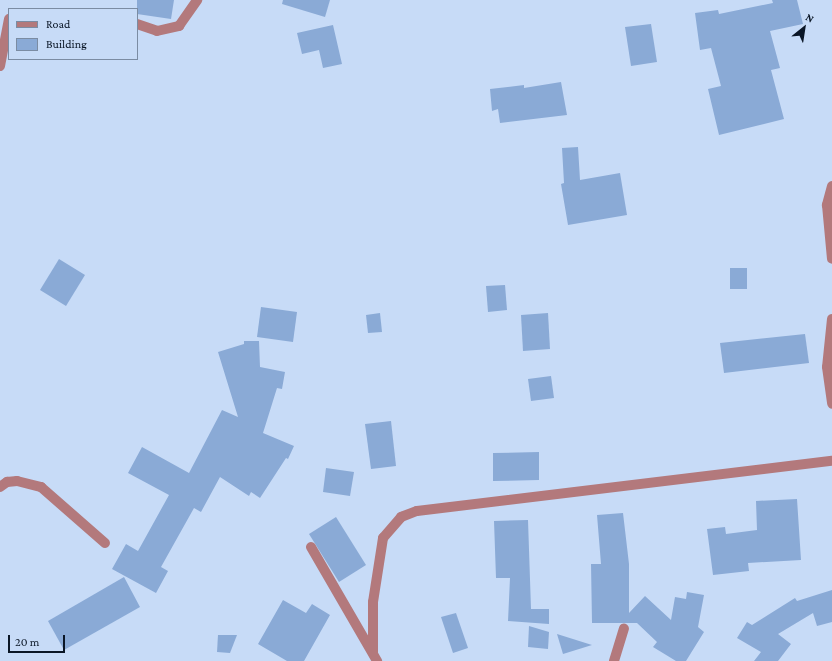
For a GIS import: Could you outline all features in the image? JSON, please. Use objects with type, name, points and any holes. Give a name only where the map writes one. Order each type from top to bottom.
[{"type":"street","points":[[138,24],[157,31],[179,26],[197,0]]},
{"type":"street","points":[[0,66],[8,24]]},
{"type":"street","points":[[832,186],[827,205],[832,259]]},
{"type":"street","points":[[832,319],[827,367],[832,404]]},
{"type":"street","points":[[375,656],[373,602],[383,538],[401,517],[417,511],[832,461]]},
{"type":"street","points":[[0,487],[7,482],[17,481],[41,487],[105,543]]},
{"type":"street","points":[[311,547],[375,656]]},
{"type":"street","points":[[614,661],[624,628]]},
{"type":"building","points":[[137,0],[174,0],[171,19],[138,14]]},
{"type":"building","points":[[283,0],[330,0],[325,17],[282,4]]},
{"type":"building","points":[[772,0],[797,0],[803,24],[770,31],[780,68],[771,70],[784,119],[719,135],[708,89],[721,86],[711,48],[700,50],[695,13],[718,10],[719,14],[773,3]]},
{"type":"building","points":[[651,24],[657,62],[631,66],[625,27]]},
{"type":"building","points":[[333,25],[342,64],[323,68],[319,50],[302,54],[297,33]]},
{"type":"building","points":[[561,82],[567,115],[500,123],[498,109],[492,111],[490,89],[524,85],[524,88]]},
{"type":"building","points":[[578,147],[580,180],[620,173],[627,215],[568,225],[561,184],[564,183],[562,148]]},
{"type":"building","points":[[59,259],[85,275],[66,306],[40,290]]},
{"type":"building","points":[[730,268],[747,268],[747,289],[730,289]]},
{"type":"building","points":[[505,285],[507,310],[488,312],[486,286]]},
{"type":"building","points":[[261,307],[297,312],[293,342],[257,337]]},
{"type":"building","points":[[380,313],[382,332],[368,333],[366,315]]},
{"type":"building","points":[[548,313],[550,349],[523,351],[521,315]]},
{"type":"building","points":[[805,334],[809,363],[724,373],[720,343]]},
{"type":"building","points":[[244,341],[259,341],[260,367],[285,372],[282,389],[277,388],[263,433],[294,446],[288,459],[286,458],[260,498],[251,492],[249,496],[220,477],[201,512],[194,508],[161,567],[168,571],[156,593],[112,569],[126,544],[138,551],[169,495],[128,473],[142,447],[189,473],[222,410],[238,417],[218,352],[244,344]]},
{"type":"building","points":[[551,376],[554,398],[531,401],[528,379]]},
{"type":"building","points":[[391,421],[396,466],[371,469],[365,424]]},
{"type":"building","points":[[539,452],[539,480],[493,481],[493,453]]},
{"type":"building","points":[[326,468],[354,472],[350,496],[323,492]]},
{"type":"building","points":[[797,499],[801,560],[748,563],[749,571],[713,575],[707,529],[725,527],[726,534],[757,530],[756,501]]},
{"type":"building","points":[[623,513],[629,564],[629,613],[645,596],[671,620],[675,597],[686,599],[687,592],[704,595],[698,627],[704,632],[686,661],[676,661],[653,647],[657,642],[637,623],[592,623],[591,564],[601,564],[597,515]]},
{"type":"building","points":[[336,517],[366,565],[339,582],[309,534]]},
{"type":"building","points":[[528,520],[531,609],[549,609],[549,624],[508,621],[510,578],[496,578],[494,521]]},
{"type":"building","points":[[124,577],[140,607],[64,650],[48,621]]},
{"type":"building","points":[[832,590],[832,622],[817,626],[813,613],[778,634],[791,644],[778,661],[754,661],[761,652],[737,638],[747,622],[752,625],[795,598],[797,601]]},
{"type":"building","points":[[283,600],[306,613],[312,604],[330,615],[304,661],[287,661],[258,644]]},
{"type":"building","points":[[456,613],[468,648],[453,653],[441,617]]},
{"type":"building","points":[[529,626],[549,632],[548,649],[528,647]]},
{"type":"building","points":[[557,634],[592,645],[563,654]]},
{"type":"building","points":[[218,635],[237,635],[230,653],[217,652]]}]
